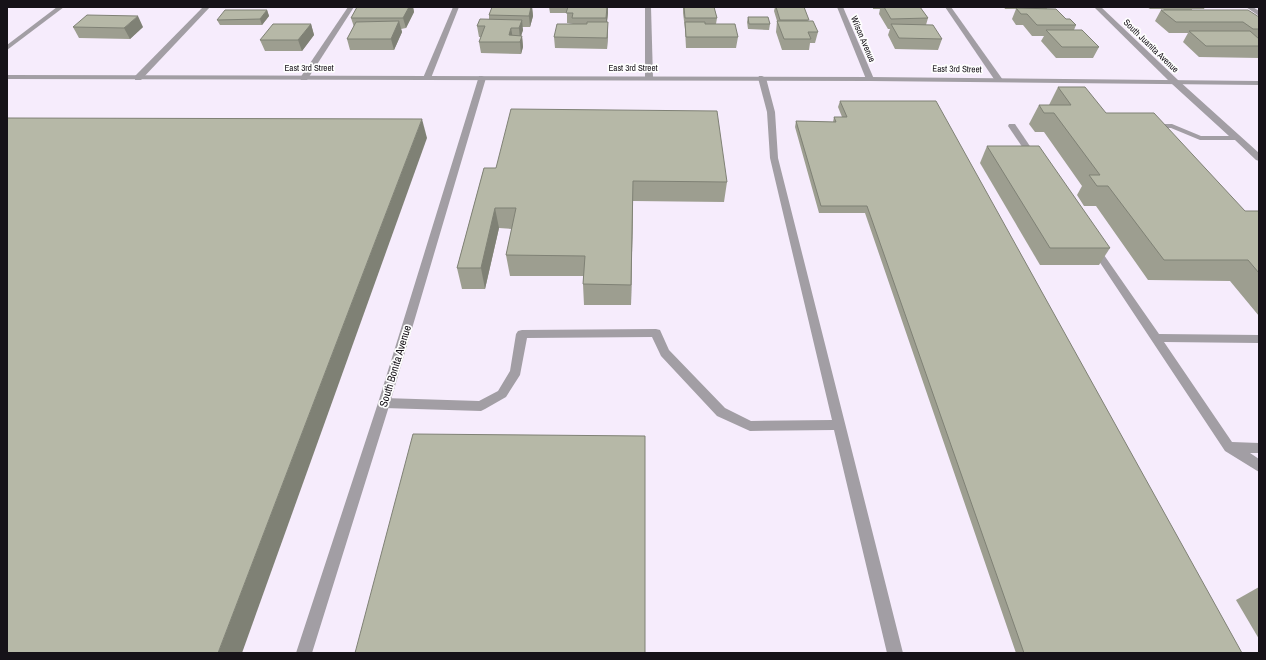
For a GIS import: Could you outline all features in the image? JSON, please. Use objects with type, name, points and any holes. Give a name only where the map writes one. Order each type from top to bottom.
[{"type":"street","points":[[7,48],[61,7]]},
{"type":"street","points":[[138,78],[207,7]]},
{"type":"street","points":[[304,78],[351,7]]},
{"type":"street","points":[[427,78],[456,7]]},
{"type":"street","points":[[648,7],[649,78]]},
{"type":"street","name":"Wilson Avenue","points":[[840,7],[870,78]]},
{"type":"street","points":[[948,7],[999,80]]},
{"type":"street","name":"South Juanita Avenue","points":[[1097,7],[1175,82],[1259,158]]},
{"type":"street","points":[[1249,7],[1259,14]]},
{"type":"street","name":"East 3rd Street","points":[[7,77],[870,78],[1259,84]]},
{"type":"street","name":"South Bonita Avenue","points":[[304,653],[384,403],[482,78]]},
{"type":"street","points":[[762,78],[771,112],[774,158],[895,653]]},
{"type":"street","points":[[1012,126],[1039,166]]},
{"type":"street","points":[[1143,126],[1172,126],[1200,138],[1238,138]]},
{"type":"street","points":[[1088,238],[1230,447],[1259,466]]},
{"type":"street","points":[[384,403],[481,406],[502,394],[516,372],[522,334],[656,333],[665,352],[721,412],[750,426],[839,425]]},
{"type":"street","points":[[1155,338],[1259,339]]},
{"type":"street","points":[[1230,447],[1259,448]]},
{"type":"building","points":[[357,7],[409,7],[403,18],[351,18]]},
{"type":"building","points":[[492,7],[531,7],[529,16],[489,15]]},
{"type":"building","points":[[568,7],[607,7],[606,18],[572,18],[573,13],[566,13]]},
{"type":"building","points":[[684,7],[714,7],[717,18],[685,18]]},
{"type":"building","points":[[776,7],[804,7],[809,20],[780,20]]},
{"type":"building","points":[[884,7],[920,7],[928,18],[891,19]]},
{"type":"building","points":[[1016,8],[1056,9],[1066,19],[1070,19],[1076,25],[1037,25],[1027,14],[1021,14]]},
{"type":"building","points":[[225,10],[267,10],[260,19],[217,20]]},
{"type":"building","points":[[1161,10],[1248,10],[1259,17],[1259,29],[1253,29],[1243,22],[1176,22]]},
{"type":"building","points":[[87,15],[138,16],[124,28],[73,27]]},
{"type":"building","points":[[748,17],[768,17],[770,24],[749,24]]},
{"type":"building","points":[[480,19],[522,20],[519,28],[511,28],[509,35],[522,36],[520,42],[479,42],[485,26],[477,26]]},
{"type":"building","points":[[399,21],[391,39],[347,39],[356,22]]},
{"type":"building","points":[[777,21],[813,21],[818,32],[808,32],[811,39],[784,39]]},
{"type":"building","points":[[587,22],[608,22],[607,38],[554,37],[557,24],[587,24]]},
{"type":"building","points":[[685,22],[735,24],[738,37],[686,37]]},
{"type":"building","points":[[273,24],[311,24],[298,40],[260,40]]},
{"type":"building","points":[[891,24],[933,25],[942,39],[899,38]]},
{"type":"building","points":[[1046,30],[1082,30],[1099,47],[1062,47]]},
{"type":"building","points":[[1189,31],[1250,31],[1259,39],[1259,46],[1206,46]]},
{"type":"building","points":[[1058,87],[1085,87],[1106,113],[1154,113],[1245,211],[1259,211],[1259,273],[1248,260],[1164,260],[1108,186],[1097,186],[1089,175],[1100,175],[1054,113],[1044,113],[1039,105],[1071,105]]},
{"type":"building","points":[[840,101],[936,101],[1242,653],[1024,653],[867,206],[821,206],[796,121],[836,122],[834,117],[847,117]]},
{"type":"building","points":[[511,109],[717,111],[727,182],[633,181],[631,285],[583,284],[585,256],[506,255],[516,208],[495,208],[481,268],[457,268],[484,168],[496,168]]},
{"type":"building","points":[[7,118],[422,119],[218,653],[7,653]]},
{"type":"building","points":[[987,146],[1039,146],[1110,248],[1050,248]]},
{"type":"building","points":[[413,434],[645,436],[645,653],[355,653]]}]
